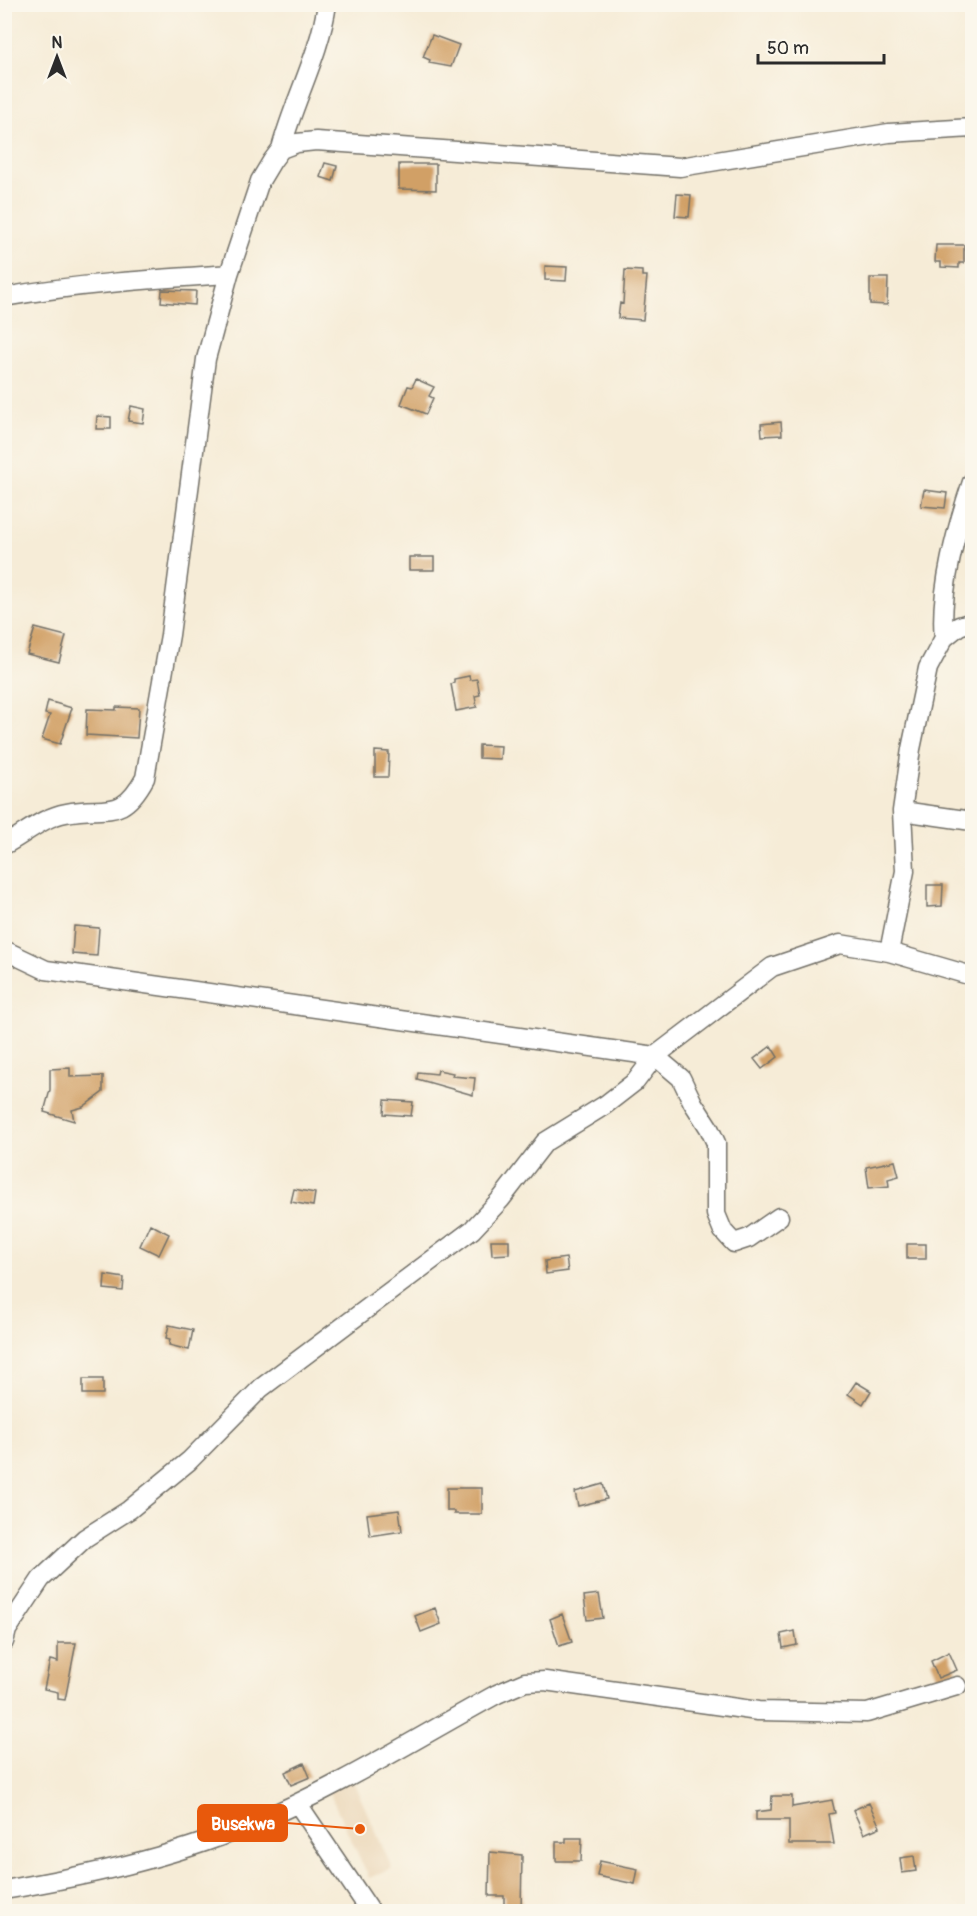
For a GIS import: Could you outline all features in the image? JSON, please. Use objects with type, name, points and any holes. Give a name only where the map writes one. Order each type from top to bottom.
[{"type":"street","points":[[4,845],[43,821],[59,815],[123,807],[135,796],[145,778],[170,636],[206,359],[229,274],[260,181],[281,149],[290,113],[321,35],[327,4]]},
{"type":"street","points":[[281,149],[297,143],[316,141],[680,167],[889,133],[972,128]]},
{"type":"street","points":[[4,297],[130,281],[229,274]]},
{"type":"street","points":[[944,638],[943,602],[964,506],[972,482]]},
{"type":"street","points":[[889,952],[905,871],[902,811],[910,749],[928,668],[944,638],[959,626],[972,622]]},
{"type":"street","points":[[902,811],[972,822]]},
{"type":"street","points":[[4,1642],[7,1630],[41,1579],[78,1545],[129,1510],[189,1461],[261,1388],[471,1230],[501,1199],[545,1142],[606,1105],[636,1082],[655,1056],[772,967],[840,944],[889,952],[972,976]]},
{"type":"street","points":[[4,950],[46,970],[655,1056],[681,1078],[716,1143],[716,1214],[729,1240],[734,1243],[749,1238],[779,1217]]},
{"type":"street","points":[[4,1890],[79,1877],[181,1849],[245,1827],[298,1804],[497,1694],[525,1682],[544,1681],[758,1711],[867,1713],[957,1686]]},
{"type":"street","points":[[298,1804],[371,1911]]},
{"type":"shaded area","points":[[352,1779],[392,1868],[369,1878],[328,1790]]},
{"type":"building","points":[[432,35],[459,45],[451,67],[429,63],[430,60],[423,57]]},
{"type":"building","points":[[325,163],[337,166],[333,181],[320,177]]},
{"type":"building","points":[[399,164],[436,164],[436,190],[399,189]]},
{"type":"building","points":[[677,194],[691,195],[689,217],[675,216]]},
{"type":"building","points":[[936,245],[964,245],[964,263],[959,263],[959,268],[941,267],[941,262],[935,262]]},
{"type":"building","points":[[545,266],[567,267],[566,281],[545,280]]},
{"type":"building","points":[[625,270],[642,271],[642,276],[647,276],[643,320],[618,318],[620,303],[623,304]]},
{"type":"building","points":[[870,278],[888,278],[887,305],[870,304]]},
{"type":"building","points":[[162,290],[196,291],[195,305],[161,302]]},
{"type":"building","points":[[416,379],[434,387],[429,396],[433,398],[426,414],[401,404],[408,386],[412,387]]},
{"type":"building","points":[[131,406],[145,409],[143,423],[128,421]]},
{"type":"building","points":[[97,416],[111,417],[111,429],[96,429]]},
{"type":"building","points":[[781,422],[782,435],[762,436],[761,424]]},
{"type":"building","points":[[924,490],[947,493],[945,508],[921,506]]},
{"type":"building","points":[[409,557],[434,557],[434,570],[409,570]]},
{"type":"building","points":[[35,628],[66,636],[59,662],[27,654]]},
{"type":"building","points":[[469,676],[470,680],[477,679],[480,695],[475,696],[477,707],[456,711],[451,684],[454,683],[454,679]]},
{"type":"building","points":[[48,701],[72,708],[60,744],[42,739],[50,715],[45,714]]},
{"type":"building","points":[[116,707],[139,708],[137,738],[86,735],[87,709],[116,710]]},
{"type":"building","points":[[479,745],[501,746],[500,759],[479,758]]},
{"type":"building","points":[[375,751],[389,752],[388,777],[375,777]]},
{"type":"building","points":[[927,885],[943,885],[942,906],[927,907]]},
{"type":"building","points":[[74,926],[99,928],[97,956],[72,954]]},
{"type":"building","points":[[771,1046],[778,1057],[762,1069],[754,1059]]},
{"type":"building","points":[[70,1068],[70,1077],[103,1076],[103,1092],[83,1107],[72,1110],[74,1121],[44,1112],[50,1090],[50,1069]]},
{"type":"building","points":[[438,1070],[453,1073],[452,1076],[475,1078],[473,1095],[417,1079],[418,1072],[437,1074]]},
{"type":"building","points":[[385,1100],[413,1102],[411,1116],[384,1114]]},
{"type":"building","points":[[895,1161],[899,1176],[888,1179],[889,1186],[869,1188],[866,1167]]},
{"type":"building","points":[[294,1189],[315,1193],[313,1206],[291,1202]]},
{"type":"building","points":[[150,1224],[169,1234],[159,1255],[140,1246]]},
{"type":"building","points":[[491,1240],[509,1240],[509,1254],[492,1255]]},
{"type":"building","points":[[907,1244],[926,1244],[926,1259],[907,1259]]},
{"type":"building","points":[[566,1258],[568,1271],[546,1274],[545,1261]]},
{"type":"building","points":[[105,1275],[124,1278],[123,1291],[104,1289]]},
{"type":"building","points":[[169,1325],[193,1330],[189,1350],[169,1345],[170,1339],[166,1338]]},
{"type":"building","points":[[83,1379],[103,1379],[103,1394],[83,1394]]},
{"type":"building","points":[[856,1382],[871,1391],[863,1404],[848,1394]]},
{"type":"building","points":[[603,1484],[607,1499],[578,1506],[575,1492]]},
{"type":"building","points":[[447,1488],[482,1488],[482,1514],[454,1514],[454,1511],[447,1511]]},
{"type":"building","points":[[399,1510],[402,1531],[370,1536],[367,1514]]},
{"type":"building","points":[[599,1594],[603,1618],[587,1620],[584,1596]]},
{"type":"building","points":[[435,1608],[441,1624],[421,1632],[415,1616]]},
{"type":"building","points":[[562,1614],[572,1642],[559,1646],[550,1619]]},
{"type":"building","points":[[795,1631],[797,1645],[783,1648],[781,1634]]},
{"type":"building","points":[[58,1643],[76,1643],[65,1700],[58,1699],[58,1692],[44,1689],[50,1660],[58,1662]]},
{"type":"building","points":[[949,1652],[957,1670],[938,1678],[931,1661]]},
{"type":"building","points":[[304,1763],[310,1777],[291,1785],[285,1772]]},
{"type":"building","points":[[772,1796],[792,1796],[792,1807],[832,1800],[835,1813],[829,1814],[834,1844],[789,1844],[789,1820],[756,1820],[756,1812],[771,1810]]},
{"type":"building","points":[[869,1803],[880,1827],[864,1834],[853,1810]]},
{"type":"building","points":[[566,1838],[582,1838],[581,1861],[556,1861],[556,1842],[566,1842]]},
{"type":"building","points":[[490,1852],[522,1855],[521,1911],[504,1911],[504,1896],[489,1896]]},
{"type":"building","points":[[914,1856],[916,1871],[902,1873],[900,1858]]},
{"type":"building","points":[[600,1861],[638,1869],[635,1884],[597,1876]]},
{"type":"place","name":"Busekwa","points":[[360,1829]]}]
